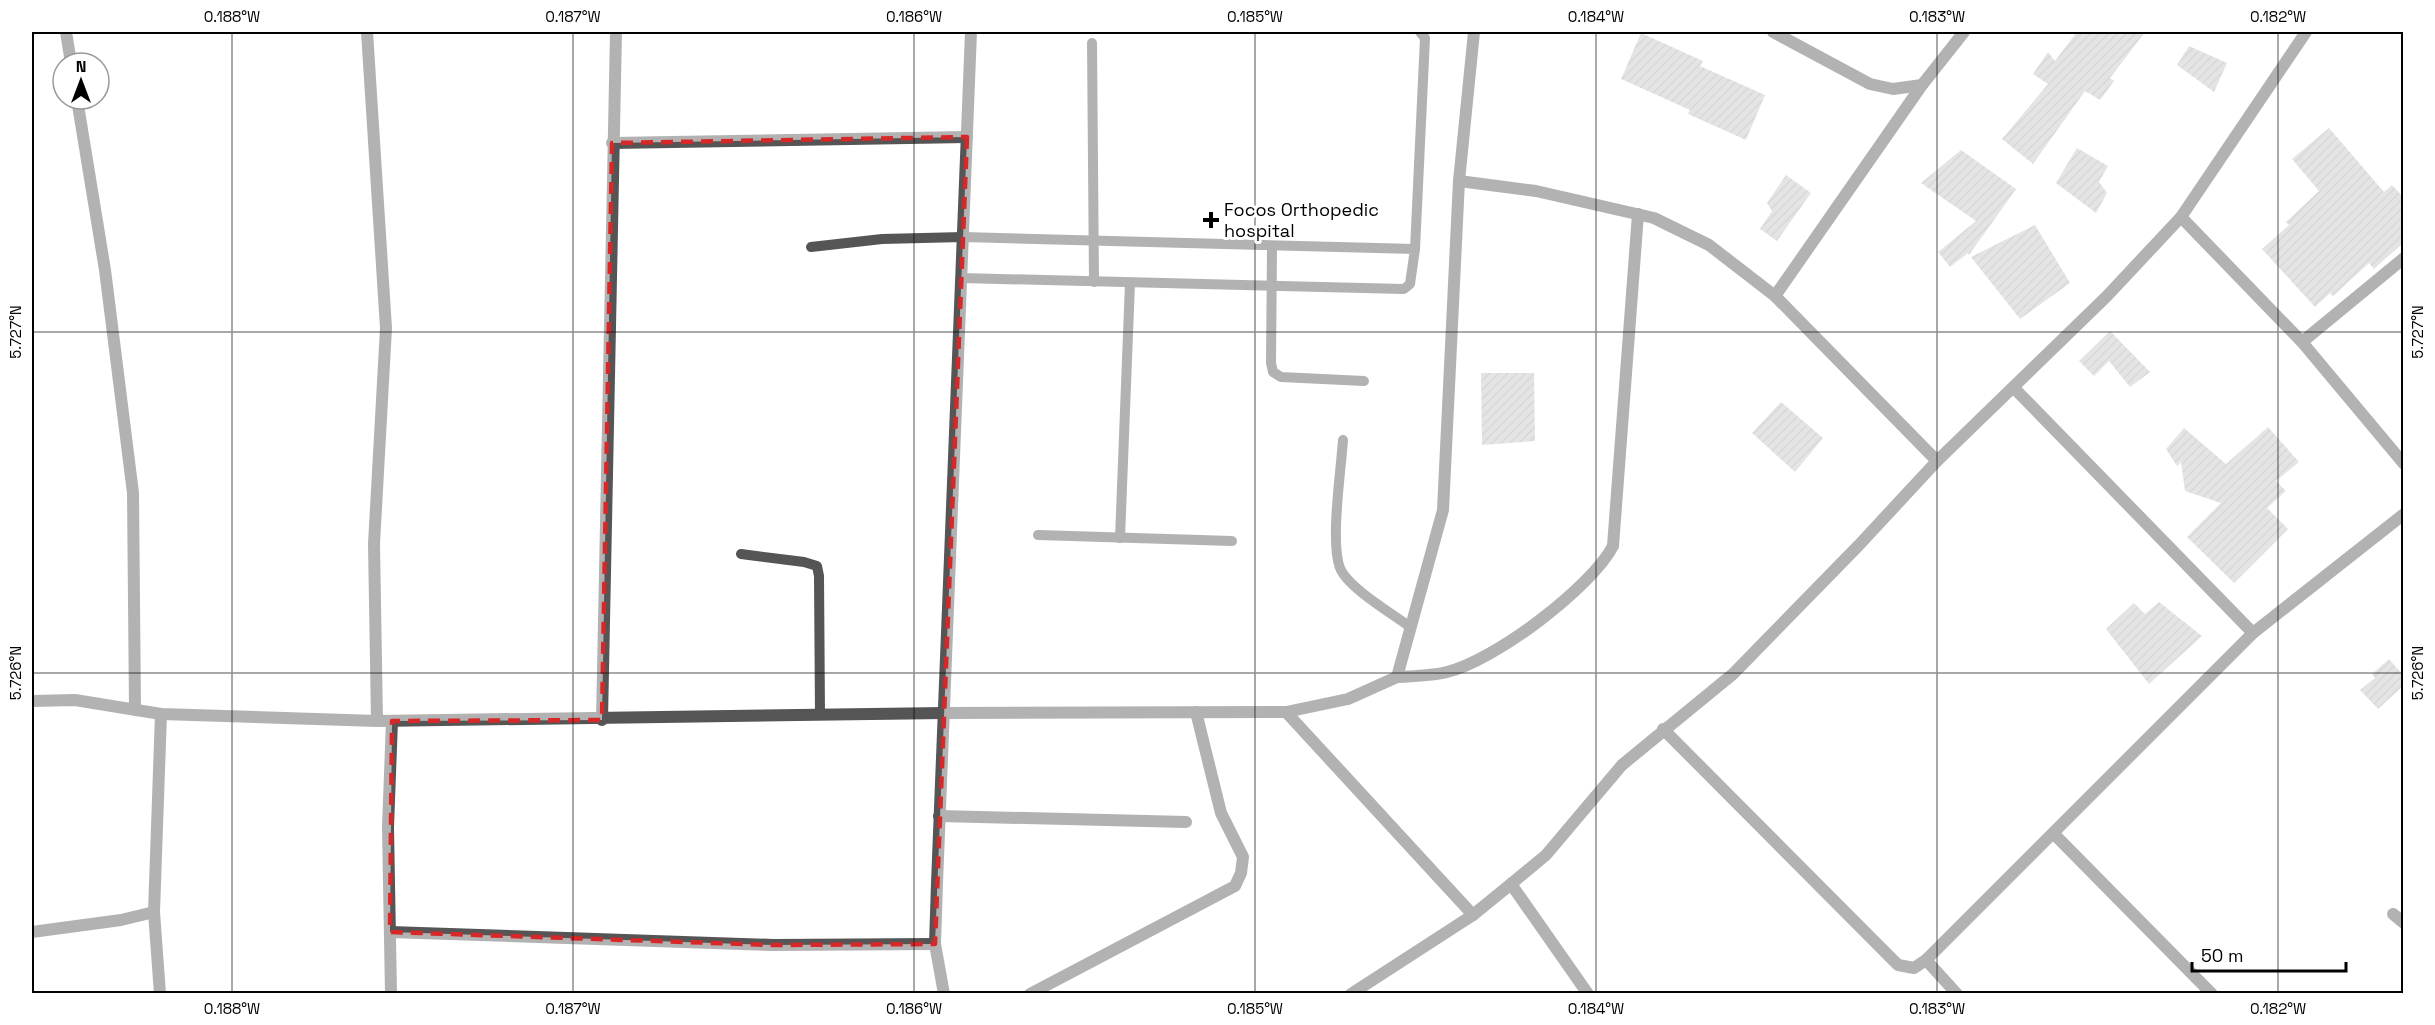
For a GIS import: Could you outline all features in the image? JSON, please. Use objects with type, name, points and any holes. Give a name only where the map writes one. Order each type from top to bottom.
[{"type":"street","points":[[66,32],[69,51]]},
{"type":"street","points":[[367,32],[386,328],[374,544],[377,721]]},
{"type":"street","points":[[602,720],[616,32]]},
{"type":"street","points":[[944,993],[935,944],[971,32]]},
{"type":"street","points":[[1397,677],[1443,510],[1459,181],[1474,32]]},
{"type":"street","points":[[1773,32],[1870,84],[1893,89],[1922,85]]},
{"type":"street","points":[[1775,296],[1922,85],[1964,32]]},
{"type":"street","points":[[1351,993],[1473,915],[1546,855],[1622,765],[1663,729],[1733,674],[1860,545],[1937,461],[2108,296],[2181,217],[2306,32]]},
{"type":"street","points":[[79,111],[105,270],[133,493],[135,710]]},
{"type":"street","points":[[612,143],[967,137]]},
{"type":"street","points":[[1459,181],[1536,191],[1654,218],[1709,245],[1775,296],[1937,461]]},
{"type":"street","points":[[32,701],[75,700],[161,714],[377,721],[602,720],[944,713],[1286,712],[1348,699],[1397,677],[1447,673],[1471,663],[1526,631],[1604,563],[1613,546],[1638,214]]},
{"type":"street","points":[[2181,217],[2302,342],[2403,464]]},
{"type":"street","points":[[2302,342],[2403,258]]},
{"type":"street","points":[[2014,388],[2253,633]]},
{"type":"street","points":[[1663,729],[1898,964],[1914,968],[1926,960],[2054,834],[2253,633],[2403,514]]},
{"type":"street","points":[[1030,993],[1235,886],[1241,873],[1243,857],[1221,813],[1196,712]]},
{"type":"street","points":[[1286,712],[1473,915]]},
{"type":"street","points":[[160,993],[154,912],[161,714]]},
{"type":"street","points":[[391,993],[388,827],[392,721]]},
{"type":"street","points":[[939,816],[1186,822]]},
{"type":"street","points":[[2054,834],[2212,993]]},
{"type":"street","points":[[1511,884],[1588,993]]},
{"type":"street","points":[[32,932],[121,920],[154,912]]},
{"type":"street","points":[[2393,914],[2403,923]]},
{"type":"street","points":[[390,932],[773,945],[935,944]]},
{"type":"street","points":[[1926,960],[1957,993]]},
{"type":"lane","points":[[961,278],[1404,289],[1410,284],[1415,249],[1425,39],[1420,32]]},
{"type":"lane","points":[[1092,43],[1094,282]]},
{"type":"lane","points":[[811,247],[882,239],[963,237],[1415,249]]},
{"type":"lane","points":[[1272,247],[1271,363],[1273,372],[1281,377],[1364,381]]},
{"type":"lane","points":[[1120,538],[1130,283]]},
{"type":"lane","points":[[1343,440],[1337,548],[1341,569],[1352,583],[1410,627]]},
{"type":"lane","points":[[1038,535],[1232,541]]},
{"type":"lane","points":[[741,554],[804,562],[817,566],[820,715]]},
{"type":"highlighted area","points":[[967,137],[935,944],[773,945],[390,932],[392,721],[602,720],[612,143]]},
{"type":"building","points":[[2077,32],[2145,32],[2110,78],[2114,81],[2100,100],[2085,91],[2033,164],[2002,139],[2048,84],[2033,74],[2048,52],[2055,61]]},
{"type":"building","points":[[1641,33],[1703,61],[1700,66],[1765,95],[1746,140],[1688,114],[1690,110],[1621,79]]},
{"type":"building","points":[[2189,46],[2227,63],[2214,92],[2177,65]]},
{"type":"building","points":[[2329,128],[2384,192],[2392,185],[2403,197],[2403,243],[2374,269],[2369,263],[2333,296],[2330,293],[2315,307],[2262,249],[2289,225],[2286,222],[2319,191],[2292,159]]},
{"type":"building","points":[[2077,148],[2108,166],[2099,182],[2107,193],[2096,213],[2056,183]]},
{"type":"building","points":[[1961,150],[2016,189],[1969,255],[1968,253],[1950,267],[1938,252],[1976,221],[1921,183]]},
{"type":"building","points":[[1786,175],[1811,193],[1777,241],[1760,229],[1772,211],[1767,203]]},
{"type":"building","points":[[2035,225],[2070,283],[2020,319],[1971,257]]},
{"type":"building","points":[[2110,331],[2150,372],[2130,387],[2109,361],[2094,376],[2079,361]]},
{"type":"building","points":[[1481,373],[1534,373],[1535,441],[1482,445]]},
{"type":"building","points":[[1781,402],[1823,438],[1795,472],[1752,433]]},
{"type":"building","points":[[2268,427],[2299,462],[2276,481],[2286,491],[2267,508],[2288,529],[2234,583],[2187,537],[2221,503],[2185,491],[2181,462],[2177,466],[2166,449],[2184,428],[2226,464]]},
{"type":"building","points":[[2159,602],[2202,636],[2149,684],[2106,629],[2134,603],[2145,614]]},
{"type":"building","points":[[2389,659],[2403,675],[2403,686],[2378,709],[2360,690],[2375,678],[2372,674]]},
{"type":"place","name":"Focos Orthopedic hospital","points":[[1211,220]]}]
